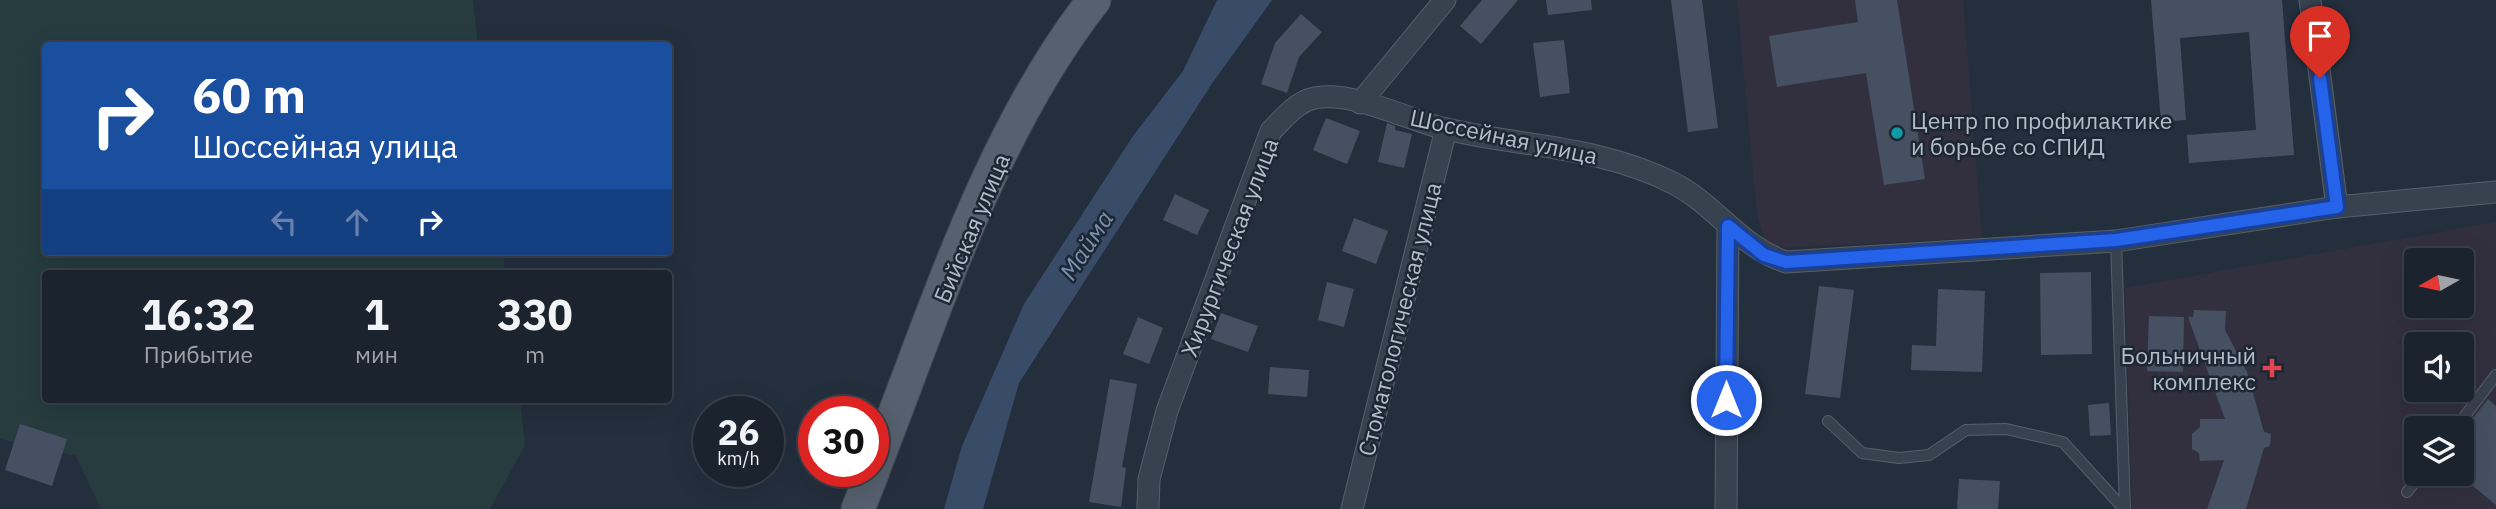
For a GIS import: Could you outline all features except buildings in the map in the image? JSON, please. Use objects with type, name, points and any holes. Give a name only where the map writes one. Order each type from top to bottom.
[{"type":"main road","name":"Бийская улица","points":[[889,429],[967,231],[1027,102],[1064,38],[1094,0]]},
{"type":"main road","name":"Бийская улица","points":[[858,509],[866,487]]},
{"type":"street","points":[[1360,103],[1445,0]]},
{"type":"street","points":[[2309,0],[2337,207]]},
{"type":"street","name":"Хирургическая улица","points":[[1148,509],[1149,479],[1167,411],[1271,131],[1298,104],[1319,97],[1338,97],[1360,103]]},
{"type":"street","name":"Шоссейная улица","points":[[1360,103],[1446,129],[1598,154],[1673,183],[1697,198],[1764,255],[1786,262],[2116,240],[2337,207],[2496,192]]},
{"type":"street","name":"Стоматологическая улица","points":[[1352,509],[1446,129]]},
{"type":"street","points":[[1726,509],[1728,226]]},
{"type":"lane","points":[[1064,38],[1078,0]]},
{"type":"lane","points":[[2116,240],[2124,509]]},
{"type":"lane","points":[[2465,416],[2496,375]]},
{"type":"lane","points":[[1828,421],[1862,453],[1899,458],[1929,455],[1966,430],[2006,429],[2063,442],[2124,509]]},
{"type":"lane","points":[[2407,492],[2412,486]]},
{"type":"shaded area","points":[[1737,0],[1963,0],[1982,238],[1768,248],[1757,215]]},
{"type":"shaded area","name":"Больничный комплекс","points":[[2496,222],[2496,509],[2132,509],[2125,288]]},
{"type":"green space","points":[[0,0],[473,0],[478,42],[42,42],[42,256],[503,256],[505,270],[42,270],[42,403],[520,403],[525,445],[490,509],[101,509],[76,456],[0,439]]},
{"type":"water","name":"Майма","points":[[1217,0],[1272,0],[1211,85],[1019,383],[983,509],[944,509],[962,446],[1024,304],[1133,136],[1183,71]]},
{"type":"place","name":"Центр по профилактике и борьбе со СПИД","points":[[1897,133]]},
{"type":"place","name":"Больничный комплекс","points":[[2272,368]]},
{"type":"route","points":[[1726,400],[1728,226],[1764,255],[1786,262],[2116,240],[2337,207],[2320,78]]}]
